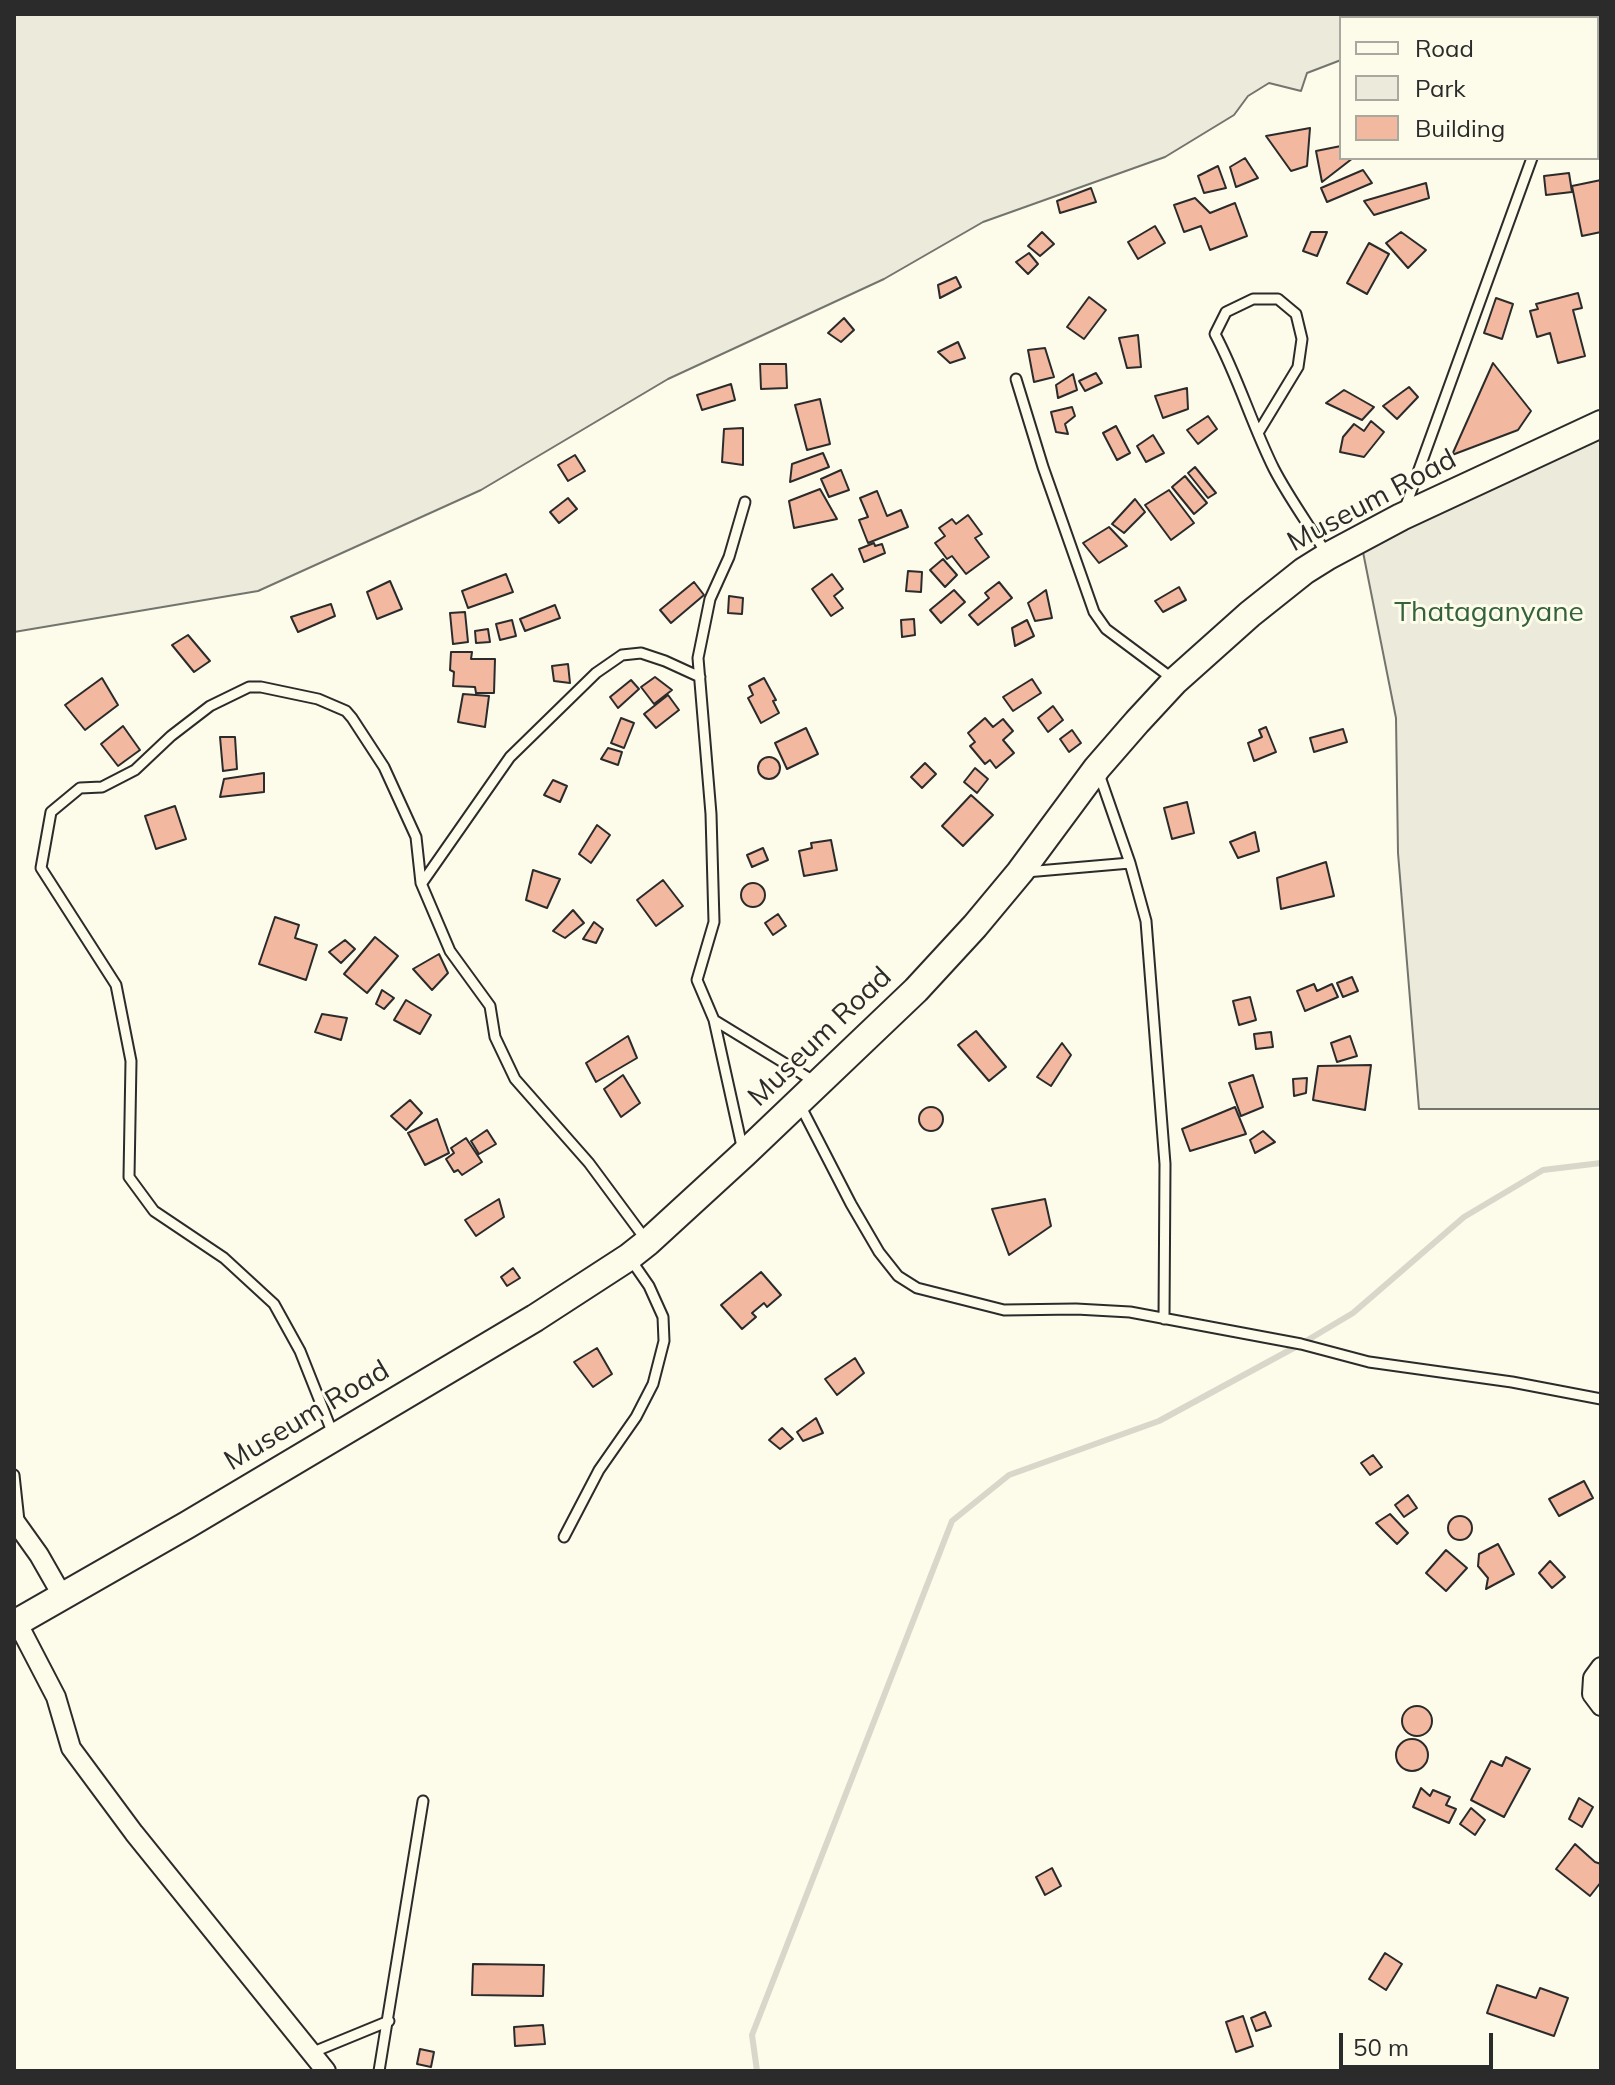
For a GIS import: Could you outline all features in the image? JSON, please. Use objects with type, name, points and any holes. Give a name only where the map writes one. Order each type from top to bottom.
[{"type":"street","name":"Museum Road","points":[[16,1623],[535,1318],[639,1250],[916,990],[1020,872],[1097,768],[1175,681],[1250,614],[1328,556],[1401,517],[1601,424]]},
{"type":"street","points":[[16,1523],[63,1597]]},
{"type":"street","points":[[16,1623],[56,1697],[71,1748],[134,1833],[326,2071]]},
{"type":"street","points":[[1601,1667],[1593,1678],[1592,1694],[1601,1706]]},
{"type":"lane","points":[[1401,517],[1531,160]]},
{"type":"lane","points":[[1258,433],[1298,367],[1302,339],[1296,314],[1278,299],[1253,299],[1226,312],[1215,334],[1230,363],[1258,433],[1276,471],[1328,556]]},
{"type":"lane","points":[[1016,379],[1094,612],[1106,629],[1175,681]]},
{"type":"lane","points":[[744,1154],[714,1020],[697,980],[714,922],[711,814],[698,658],[710,599],[729,557],[745,502]]},
{"type":"lane","points":[[421,883],[510,757],[596,673],[622,655],[641,653],[700,677]]},
{"type":"lane","points":[[334,1437],[300,1351],[274,1304],[224,1258],[154,1211],[129,1177],[131,1061],[116,985],[41,868],[51,812],[80,788],[102,787],[135,770],[171,736],[210,706],[249,687],[318,699],[346,711],[352,718],[384,767],[416,837],[421,883],[450,951],[490,1006],[495,1037],[515,1079],[589,1163],[639,1250],[649,1286],[663,1317],[664,1341],[653,1384],[636,1417],[599,1470],[564,1537]]},
{"type":"lane","points":[[1097,768],[1130,863],[1146,921],[1165,1164],[1164,1319]]},
{"type":"lane","points":[[1020,872],[1130,863]]},
{"type":"lane","points":[[714,1020],[818,1084]]},
{"type":"lane","points":[[798,1102],[879,1252],[898,1276],[917,1288],[1004,1310],[1130,1312],[1301,1344],[1369,1362],[1512,1382],[1601,1399]]},
{"type":"lane","points":[[14,1475],[16,1523]]},
{"type":"lane","points":[[379,2071],[423,1801]]},
{"type":"lane","points":[[311,2053],[389,2021]]},
{"type":"green space","points":[[14,14],[1388,14],[1339,16],[1339,61],[1307,73],[1301,91],[1269,83],[1248,96],[1234,115],[1165,157],[983,222],[884,279],[668,379],[481,490],[258,591],[14,632]]},
{"type":"green space","name":"Thataganyane","points":[[1601,439],[1601,1109],[1419,1109],[1398,853],[1396,718],[1363,552],[1459,502]]},
{"type":"building","points":[[1310,128],[1307,166],[1291,171],[1266,136]]},
{"type":"building","points":[[1339,146],[1339,160],[1350,160],[1322,182],[1316,151]]},
{"type":"building","points":[[1245,158],[1258,178],[1236,187],[1230,167]]},
{"type":"building","points":[[1218,166],[1226,188],[1204,193],[1198,176]]},
{"type":"building","points":[[1363,170],[1372,183],[1327,202],[1321,188]]},
{"type":"building","points":[[1569,173],[1572,192],[1546,195],[1544,176]]},
{"type":"building","points":[[1601,180],[1601,232],[1582,236],[1572,186]]},
{"type":"building","points":[[1426,183],[1429,198],[1374,215],[1364,201]]},
{"type":"building","points":[[1091,188],[1096,202],[1060,213],[1057,201]]},
{"type":"building","points":[[1195,198],[1210,213],[1235,203],[1247,236],[1210,250],[1201,226],[1184,232],[1174,205]]},
{"type":"building","points":[[1155,226],[1165,243],[1138,259],[1128,242]]},
{"type":"building","points":[[1042,232],[1054,244],[1040,256],[1028,246]]},
{"type":"building","points":[[1311,232],[1327,232],[1317,256],[1303,251]]},
{"type":"building","points":[[1401,232],[1426,250],[1408,268],[1386,243]]},
{"type":"building","points":[[1369,243],[1389,254],[1367,294],[1347,283]]},
{"type":"building","points":[[1029,253],[1038,264],[1028,274],[1016,262]]},
{"type":"building","points":[[956,277],[961,287],[940,298],[938,285]]},
{"type":"building","points":[[1578,293],[1582,308],[1573,310],[1585,356],[1558,363],[1550,333],[1537,337],[1530,311],[1538,309],[1536,304]]},
{"type":"building","points":[[1089,297],[1106,310],[1084,339],[1067,327]]},
{"type":"building","points":[[1496,298],[1513,304],[1502,339],[1484,333]]},
{"type":"building","points":[[844,318],[854,330],[841,342],[828,333]]},
{"type":"building","points":[[1138,335],[1141,367],[1127,368],[1119,338]]},
{"type":"building","points":[[958,342],[965,358],[950,363],[938,352]]},
{"type":"building","points":[[1045,348],[1054,377],[1034,382],[1028,350]]},
{"type":"building","points":[[1493,363],[1531,411],[1518,430],[1452,455]]},
{"type":"building","points":[[760,364],[786,364],[787,388],[761,389]]},
{"type":"building","points":[[1096,373],[1102,383],[1085,391],[1079,381]]},
{"type":"building","points":[[1073,374],[1077,390],[1058,398],[1056,385]]},
{"type":"building","points":[[731,384],[735,400],[702,410],[697,395]]},
{"type":"building","points":[[1409,387],[1418,397],[1397,419],[1383,406]]},
{"type":"building","points":[[1187,388],[1188,409],[1163,418],[1155,396]]},
{"type":"building","points":[[1344,390],[1374,407],[1362,420],[1326,403]]},
{"type":"building","points":[[820,399],[830,444],[807,450],[795,405]]},
{"type":"building","points":[[1072,407],[1075,416],[1065,424],[1068,434],[1056,432],[1051,412]]},
{"type":"building","points":[[1208,416],[1217,429],[1198,444],[1187,430]]},
{"type":"building","points":[[1371,421],[1384,432],[1364,457],[1340,452],[1343,437],[1354,424],[1364,431]]},
{"type":"building","points":[[1116,426],[1130,453],[1117,460],[1103,433]]},
{"type":"building","points":[[743,428],[743,465],[722,462],[724,429]]},
{"type":"building","points":[[1153,435],[1164,453],[1146,462],[1137,446]]},
{"type":"building","points":[[823,453],[829,467],[790,482],[792,464]]},
{"type":"building","points":[[575,455],[585,471],[568,481],[558,465]]},
{"type":"building","points":[[1195,467],[1216,493],[1208,498],[1188,473]]},
{"type":"building","points":[[841,470],[849,490],[829,497],[821,479]]},
{"type":"building","points":[[1185,476],[1207,503],[1194,514],[1172,487]]},
{"type":"building","points":[[820,489],[837,519],[794,528],[789,501]]},
{"type":"building","points":[[1169,490],[1194,523],[1171,540],[1145,505]]},
{"type":"building","points":[[877,491],[887,516],[901,510],[908,527],[868,543],[859,520],[868,517],[860,498]]},
{"type":"building","points":[[568,498],[577,509],[559,523],[550,512]]},
{"type":"building","points":[[1135,499],[1145,512],[1124,533],[1112,524]]},
{"type":"building","points":[[968,515],[982,534],[975,538],[989,557],[966,574],[952,556],[947,559],[935,543],[945,536],[939,528],[952,519],[956,524]]},
{"type":"building","points":[[1109,527],[1127,546],[1099,563],[1083,543]]},
{"type":"building","points":[[874,543],[875,546],[882,544],[885,553],[864,562],[859,549]]},
{"type":"building","points":[[943,559],[957,575],[945,587],[930,570]]},
{"type":"building","points":[[908,571],[922,572],[921,592],[906,591]]},
{"type":"building","points":[[506,574],[513,592],[468,608],[462,591]]},
{"type":"building","points":[[832,574],[843,589],[834,596],[843,608],[831,616],[812,589]]},
{"type":"building","points":[[390,581],[402,609],[377,619],[367,592]]},
{"type":"building","points":[[694,582],[704,595],[671,623],[660,610]]},
{"type":"building","points":[[999,582],[1012,598],[978,625],[969,615],[989,598],[985,593]]},
{"type":"building","points":[[1179,587],[1186,600],[1163,612],[1155,601]]},
{"type":"building","points":[[954,590],[965,602],[941,623],[930,610]]},
{"type":"building","points":[[1046,590],[1052,618],[1035,621],[1028,603]]},
{"type":"building","points":[[729,596],[743,598],[742,614],[728,613]]},
{"type":"building","points":[[331,604],[335,616],[298,632],[291,617]]},
{"type":"building","points":[[555,605],[560,618],[525,631],[520,619]]},
{"type":"building","points":[[465,612],[468,642],[453,644],[450,613]]},
{"type":"building","points":[[914,619],[915,635],[902,637],[901,620]]},
{"type":"building","points":[[512,620],[516,636],[500,640],[496,624]]},
{"type":"building","points":[[1027,620],[1034,636],[1015,646],[1012,628]]},
{"type":"building","points":[[488,629],[490,642],[476,643],[475,631]]},
{"type":"building","points":[[188,635],[210,661],[194,672],[172,645]]},
{"type":"building","points":[[451,652],[472,652],[471,659],[495,659],[494,693],[476,693],[475,687],[453,686]]},
{"type":"building","points":[[568,664],[570,683],[554,681],[552,666]]},
{"type":"building","points":[[655,677],[672,690],[654,704],[641,687]]},
{"type":"building","points":[[102,678],[118,705],[85,730],[65,705]]},
{"type":"building","points":[[764,678],[779,713],[761,723],[748,698],[753,695],[749,686]]},
{"type":"building","points":[[1032,679],[1041,693],[1013,711],[1003,697]]},
{"type":"building","points":[[631,680],[639,689],[618,708],[610,697]]},
{"type":"building","points":[[463,694],[489,696],[485,727],[458,722]]},
{"type":"building","points":[[668,695],[679,710],[656,728],[644,714]]},
{"type":"building","points":[[1053,706],[1063,720],[1048,732],[1038,718]]},
{"type":"building","points":[[621,718],[634,723],[624,748],[611,743]]},
{"type":"building","points":[[985,718],[993,727],[1003,719],[1013,731],[1003,740],[1014,753],[996,768],[990,760],[985,764],[970,746],[975,742],[968,733]]},
{"type":"building","points":[[123,726],[140,750],[118,766],[101,744]]},
{"type":"building","points":[[1266,727],[1276,752],[1254,761],[1248,743],[1262,737],[1259,730]]},
{"type":"building","points":[[806,728],[818,754],[787,769],[775,743]]},
{"type":"building","points":[[1343,729],[1347,742],[1314,752],[1310,738]]},
{"type":"building","points":[[1072,730],[1081,743],[1069,752],[1060,739]]},
{"type":"building","points":[[220,737],[235,737],[237,769],[223,771]]},
{"type":"building","points":[[608,748],[622,752],[618,765],[601,759]]},
{"type":"building","points":[[765,757],[773,757],[780,768],[773,779],[765,779],[758,772],[758,764]]},
{"type":"building","points":[[925,763],[936,774],[922,788],[911,777]]},
{"type":"building","points":[[975,768],[988,779],[977,793],[964,782]]},
{"type":"building","points":[[264,773],[264,792],[220,797],[224,779]]},
{"type":"building","points":[[553,780],[567,786],[560,802],[544,795]]},
{"type":"building","points":[[971,795],[993,815],[963,846],[942,826]]},
{"type":"building","points":[[1187,802],[1194,833],[1172,839],[1164,808]]},
{"type":"building","points":[[175,806],[186,839],[156,849],[145,816]]},
{"type":"building","points":[[597,825],[610,835],[591,863],[579,854]]},
{"type":"building","points":[[1255,832],[1259,851],[1238,858],[1230,842]]},
{"type":"building","points":[[831,840],[837,870],[804,876],[799,851],[812,848],[811,843]]},
{"type":"building","points":[[763,848],[768,860],[752,867],[747,855]]},
{"type":"building","points":[[1326,862],[1334,896],[1281,909],[1277,878]]},
{"type":"building","points":[[533,870],[560,879],[547,908],[526,900]]},
{"type":"building","points":[[663,880],[683,906],[656,926],[637,900]]},
{"type":"building","points":[[753,883],[764,890],[765,895],[758,906],[753,907],[742,900],[741,895],[748,884]]},
{"type":"building","points":[[573,910],[584,923],[565,938],[553,931]]},
{"type":"building","points":[[778,914],[786,926],[773,935],[765,923]]},
{"type":"building","points":[[275,917],[299,925],[295,938],[317,945],[306,980],[259,964]]},
{"type":"building","points":[[594,922],[603,929],[596,943],[583,939]]},
{"type":"building","points":[[375,937],[398,956],[367,993],[344,974]]},
{"type":"building","points":[[345,940],[355,949],[341,963],[329,952]]},
{"type":"building","points":[[439,954],[448,973],[432,990],[413,969]]},
{"type":"building","points":[[1352,977],[1358,991],[1343,997],[1337,983]]},
{"type":"building","points":[[1314,984],[1317,991],[1332,984],[1338,997],[1305,1011],[1297,991]]},
{"type":"building","points":[[382,990],[394,998],[384,1009],[376,1004]]},
{"type":"building","points":[[1250,997],[1256,1020],[1239,1025],[1233,1001]]},
{"type":"building","points":[[406,1000],[431,1015],[420,1034],[394,1020]]},
{"type":"building","points":[[322,1014],[347,1018],[341,1040],[315,1032]]},
{"type":"building","points":[[976,1031],[1006,1067],[989,1081],[958,1045]]},
{"type":"building","points":[[1271,1032],[1273,1047],[1256,1049],[1254,1034]]},
{"type":"building","points":[[628,1036],[637,1058],[596,1082],[586,1063]]},
{"type":"building","points":[[1350,1036],[1357,1056],[1337,1062],[1331,1043]]},
{"type":"building","points":[[1062,1043],[1071,1055],[1051,1086],[1037,1077]]},
{"type":"building","points":[[1371,1065],[1365,1110],[1313,1100],[1318,1066]]},
{"type":"building","points":[[623,1075],[640,1103],[621,1117],[604,1089]]},
{"type":"building","points":[[1253,1075],[1263,1107],[1241,1116],[1229,1083]]},
{"type":"building","points":[[1307,1078],[1306,1093],[1294,1096],[1293,1079]]},
{"type":"building","points":[[410,1100],[422,1113],[406,1130],[391,1116]]},
{"type":"building","points":[[931,1107],[939,1111],[943,1119],[939,1127],[931,1131],[923,1127],[919,1119],[923,1111]]},
{"type":"building","points":[[1235,1107],[1246,1134],[1190,1151],[1182,1129]]},
{"type":"building","points":[[437,1119],[449,1153],[425,1165],[408,1133]]},
{"type":"building","points":[[487,1130],[496,1144],[479,1154],[471,1141]]},
{"type":"building","points":[[1263,1131],[1275,1142],[1255,1153],[1250,1140]]},
{"type":"building","points":[[466,1138],[482,1162],[462,1175],[458,1170],[454,1172],[446,1159],[454,1153],[451,1148]]},
{"type":"building","points":[[499,1199],[504,1217],[476,1236],[465,1220]]},
{"type":"building","points":[[1045,1199],[1051,1226],[1009,1255],[992,1209]]},
{"type":"building","points":[[513,1268],[520,1278],[507,1286],[501,1277]]},
{"type":"building","points":[[761,1272],[781,1295],[767,1307],[764,1303],[752,1313],[756,1317],[742,1329],[721,1305]]},
{"type":"building","points":[[597,1348],[612,1374],[593,1387],[574,1362]]},
{"type":"building","points":[[855,1358],[864,1373],[837,1395],[825,1379]]},
{"type":"building","points":[[816,1418],[823,1433],[803,1441],[797,1432]]},
{"type":"building","points":[[782,1428],[793,1439],[780,1449],[769,1440]]},
{"type":"building","points":[[1373,1455],[1382,1467],[1370,1475],[1361,1463]]},
{"type":"building","points":[[1584,1481],[1593,1498],[1559,1516],[1549,1499]]},
{"type":"building","points":[[1408,1495],[1417,1508],[1404,1517],[1395,1505]]},
{"type":"building","points":[[1390,1514],[1408,1533],[1397,1544],[1376,1523]]},
{"type":"building","points":[[1460,1516],[1471,1523],[1472,1528],[1465,1539],[1460,1540],[1449,1533],[1448,1528],[1455,1517]]},
{"type":"building","points":[[1498,1544],[1514,1574],[1486,1589],[1488,1578],[1478,1566],[1479,1554]]},
{"type":"building","points":[[1446,1550],[1467,1568],[1446,1591],[1426,1573]]},
{"type":"building","points":[[1550,1561],[1565,1577],[1552,1588],[1539,1573]]},
{"type":"building","points":[[1417,1706],[1423,1707],[1431,1715],[1431,1727],[1423,1735],[1417,1736],[1411,1735],[1403,1727],[1402,1721],[1403,1715],[1411,1707]]},
{"type":"building","points":[[1412,1739],[1423,1744],[1428,1755],[1423,1766],[1412,1771],[1401,1766],[1396,1755],[1401,1744]]},
{"type":"building","points":[[1506,1757],[1530,1769],[1504,1817],[1471,1800],[1491,1761],[1502,1766]]},
{"type":"building","points":[[1421,1788],[1430,1796],[1433,1790],[1450,1797],[1446,1805],[1456,1809],[1449,1823],[1413,1807]]},
{"type":"building","points":[[1579,1798],[1593,1807],[1582,1827],[1569,1819]]},
{"type":"building","points":[[1471,1808],[1485,1820],[1475,1835],[1460,1824]]},
{"type":"building","points":[[1575,1844],[1601,1864],[1601,1882],[1590,1896],[1556,1869]]},
{"type":"building","points":[[1052,1868],[1061,1886],[1045,1895],[1036,1877]]},
{"type":"building","points":[[1385,1953],[1402,1964],[1386,1990],[1369,1979]]},
{"type":"building","points":[[473,1964],[544,1965],[543,1996],[472,1995]]},
{"type":"building","points":[[1497,1985],[1536,1998],[1540,1988],[1568,1998],[1554,2036],[1487,2013]]},
{"type":"building","points":[[1265,2012],[1271,2026],[1256,2031],[1251,2018]]},
{"type":"building","points":[[1243,2016],[1253,2046],[1236,2052],[1226,2022]]},
{"type":"building","points":[[543,2025],[545,2044],[515,2046],[514,2027]]},
{"type":"building","points":[[420,2049],[434,2052],[431,2067],[417,2064]]},
{"type":"waterway","points":[[757,2071],[752,2035],[952,1521],[1009,1475],[1159,1421],[1301,1344],[1353,1313],[1464,1217],[1543,1170],[1601,1163]]}]
